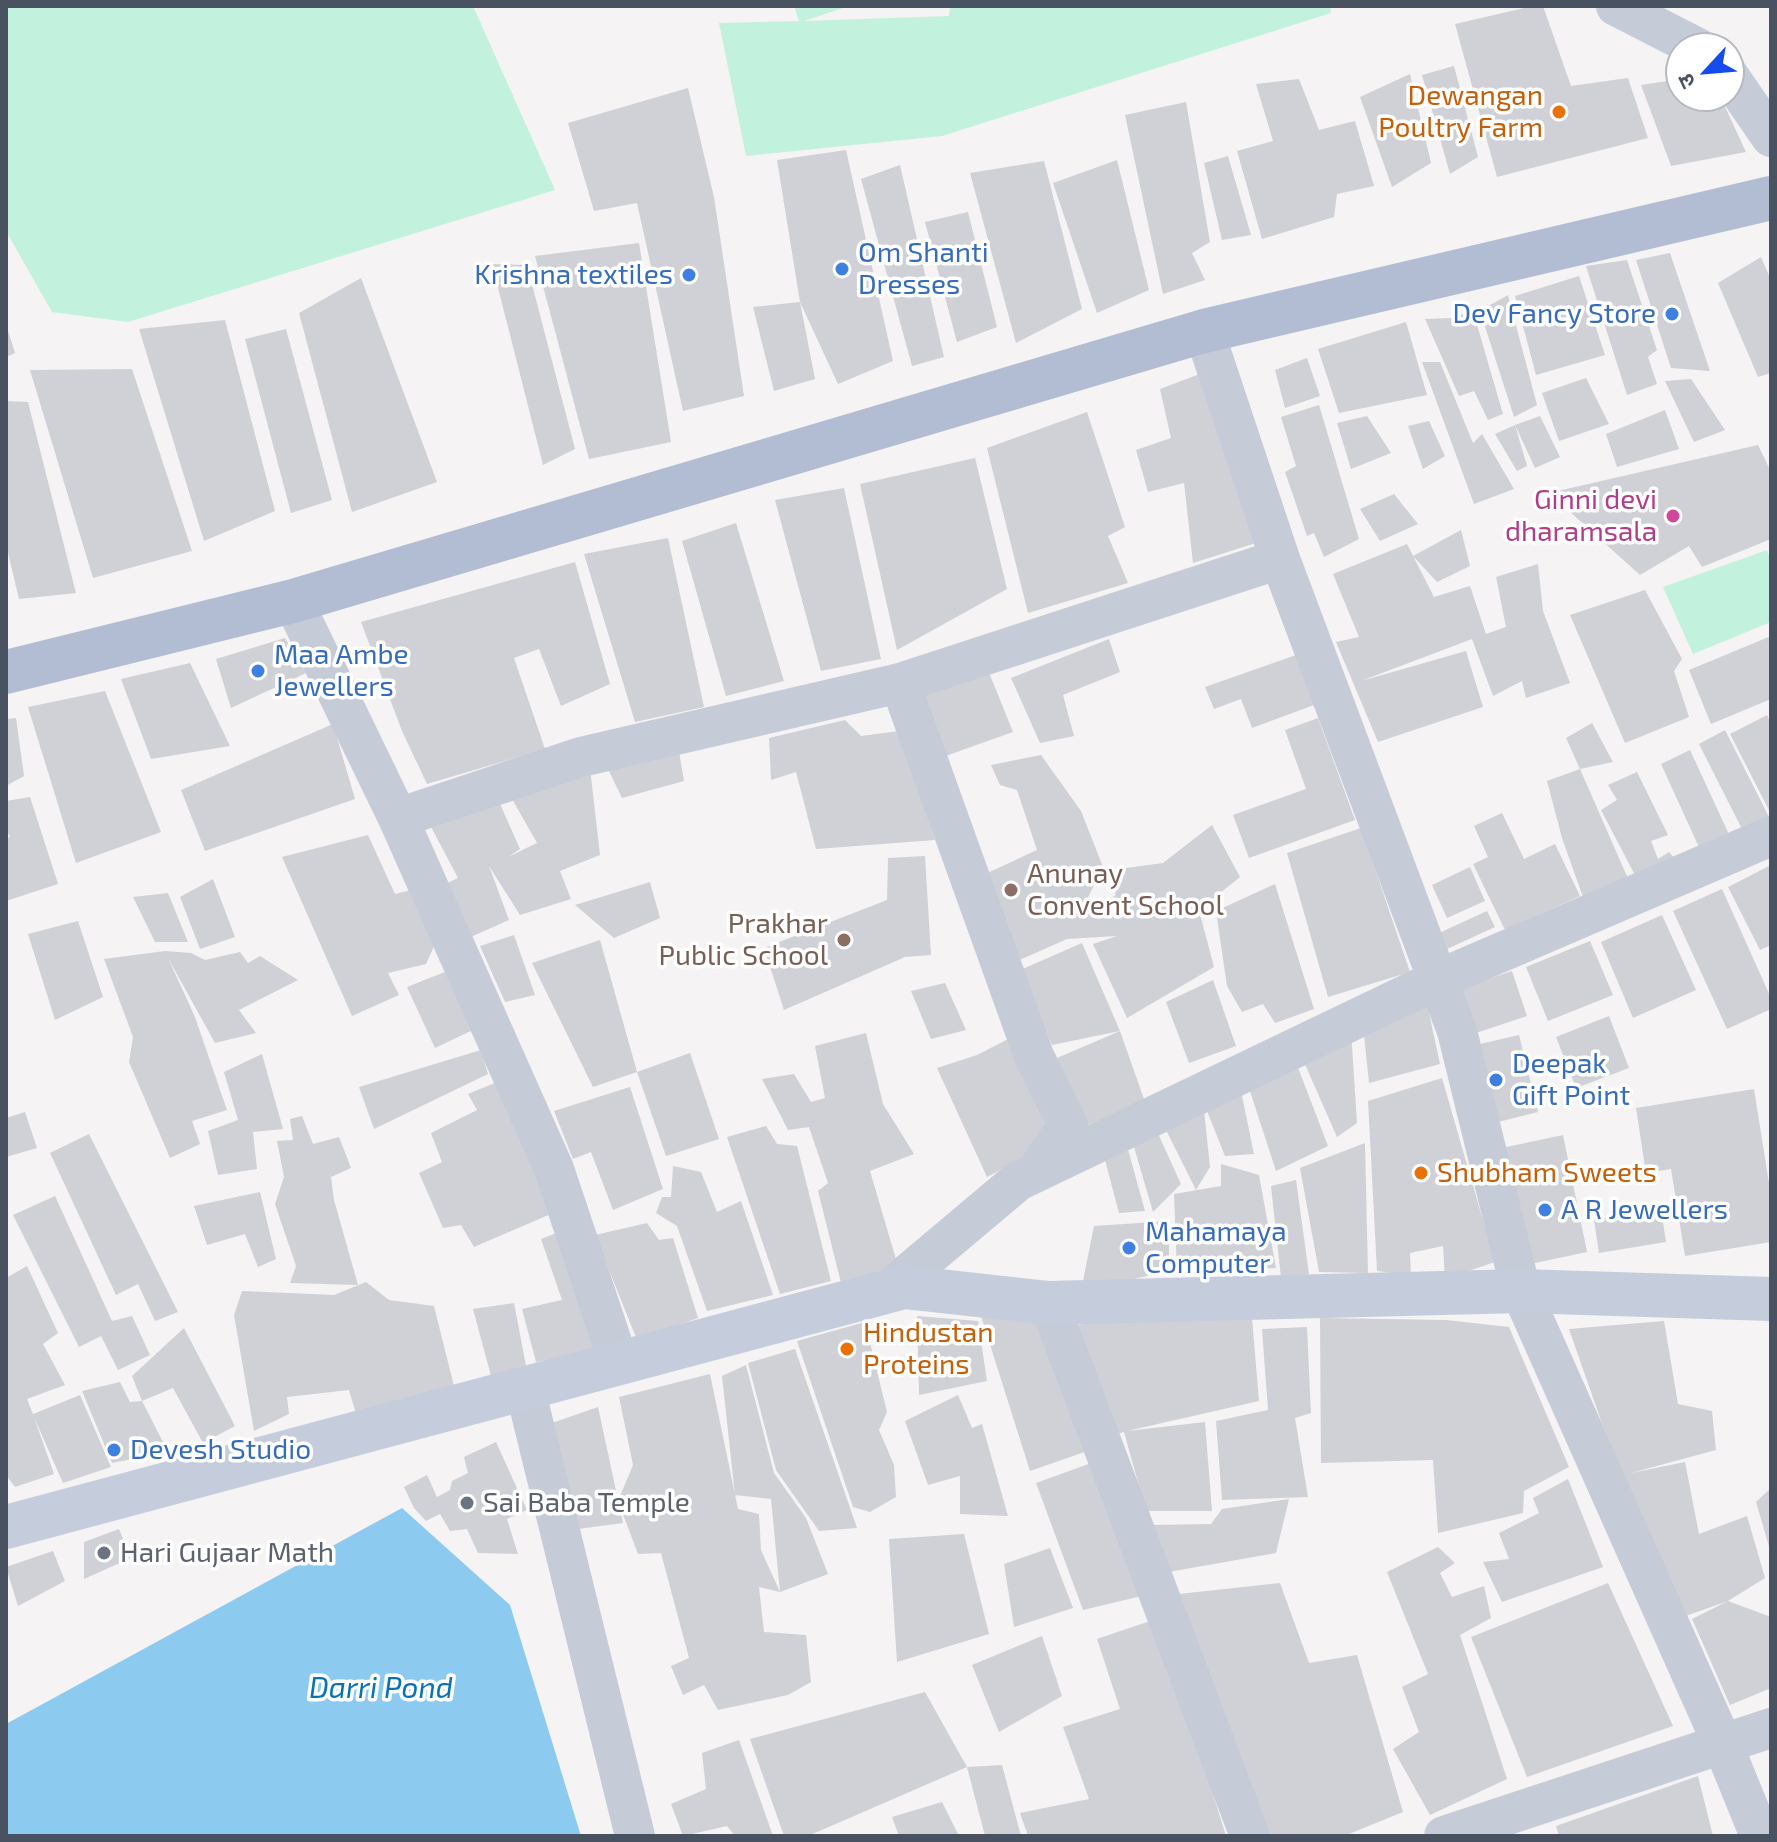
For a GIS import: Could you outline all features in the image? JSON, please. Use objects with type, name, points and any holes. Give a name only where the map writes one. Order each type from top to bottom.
[{"type":"main road","points":[[6,672],[293,601],[1204,331],[1771,198]]},
{"type":"street","points":[[1616,6],[1667,32]]},
{"type":"street","points":[[1745,99],[1771,137]]},
{"type":"street","points":[[1204,331],[1280,559],[1457,1031],[1521,1291],[1723,1745],[1760,1836]]},
{"type":"street","points":[[398,818],[581,757],[900,683],[1280,559]]},
{"type":"street","points":[[293,601],[398,818],[554,1169],[619,1363]]},
{"type":"street","points":[[900,683],[1034,1056],[1068,1125],[1037,1171]]},
{"type":"street","points":[[885,1293],[1018,1181],[1037,1171],[1439,979],[1771,836]]},
{"type":"street","points":[[6,1527],[904,1287],[1049,1303],[1521,1291],[1771,1299]]},
{"type":"street","points":[[1049,1303],[1250,1836]]},
{"type":"street","points":[[525,1389],[635,1836]]},
{"type":"street","points":[[1444,1836],[1771,1728]]},
{"type":"green space","points":[[6,6],[473,6],[555,190],[128,322],[52,312],[6,231]]},
{"type":"green space","points":[[794,6],[849,6],[804,21],[949,16],[950,6],[1330,6],[1331,13],[942,136],[746,156],[719,23],[799,21]]},
{"type":"green space","points":[[1767,550],[1771,561],[1771,622],[1693,654],[1663,587]]},
{"type":"water","name":"Darri Pond","points":[[402,1508],[510,1605],[581,1836],[6,1836],[6,1724]]},
{"type":"building","name":"Dewangan Poultry Farm","points":[[1543,6],[1571,86],[1628,78],[1648,138],[1497,177],[1455,24]]},
{"type":"building","points":[[1454,66],[1478,157],[1450,174],[1422,75]]},
{"type":"building","points":[[1410,74],[1431,163],[1392,187],[1360,97]]},
{"type":"building","points":[[1299,79],[1319,130],[1355,121],[1374,186],[1337,194],[1334,217],[1262,239],[1237,151],[1273,141],[1256,84]]},
{"type":"building","points":[[1665,81],[1665,112],[1727,112],[1746,152],[1671,166],[1641,85]]},
{"type":"building","points":[[688,88],[714,197],[744,396],[683,411],[637,203],[594,211],[568,123]]},
{"type":"building","points":[[1186,102],[1210,242],[1192,253],[1205,280],[1163,294],[1125,115]]},
{"type":"building","points":[[846,150],[893,361],[838,384],[800,302],[777,160]]},
{"type":"building","points":[[1228,156],[1251,235],[1222,240],[1204,163]]},
{"type":"building","points":[[1117,160],[1149,290],[1097,313],[1053,183]]},
{"type":"building","points":[[1044,161],[1082,309],[1016,343],[970,173]]},
{"type":"building","points":[[900,165],[944,357],[912,366],[861,179]]},
{"type":"building","points":[[968,212],[997,327],[957,342],[925,222]]},
{"type":"building","points":[[639,243],[671,442],[589,459],[535,256]]},
{"type":"building","name":"Dev Fancy Store","points":[[1670,253],[1710,371],[1671,368],[1636,260]]},
{"type":"building","points":[[1761,257],[1771,280],[1771,373],[1758,377],[1718,283]]},
{"type":"building","points":[[1627,260],[1657,350],[1648,357],[1657,384],[1627,395],[1586,266]]},
{"type":"building","points":[[492,264],[527,265],[575,449],[543,465]]},
{"type":"building","points":[[1579,276],[1605,355],[1536,375],[1515,296]]},
{"type":"building","points":[[361,278],[437,482],[352,512],[299,313]]},
{"type":"building","points":[[1508,295],[1537,405],[1514,417],[1480,311]]},
{"type":"building","points":[[800,302],[815,379],[774,391],[753,307]]},
{"type":"building","points":[[1473,311],[1503,414],[1488,420],[1474,391],[1459,396],[1425,319],[1452,318]]},
{"type":"building","points":[[225,320],[275,511],[204,541],[139,329]]},
{"type":"building","points":[[1406,322],[1427,395],[1339,413],[1318,349]]},
{"type":"building","points":[[6,324],[15,353],[6,357]]},
{"type":"building","points":[[286,329],[332,500],[291,513],[245,339]]},
{"type":"building","points":[[1307,358],[1320,396],[1285,408],[1275,370]]},
{"type":"building","points":[[1422,362],[1440,362],[1473,443],[1482,434],[1514,489],[1474,504]]},
{"type":"building","points":[[132,369],[192,551],[93,578],[30,370]]},
{"type":"building","points":[[1205,372],[1256,543],[1193,563],[1184,483],[1148,492],[1136,450],[1171,438],[1160,389]]},
{"type":"building","points":[[1586,378],[1609,424],[1559,441],[1542,393]]},
{"type":"building","points":[[1691,379],[1725,430],[1694,442],[1665,381]]},
{"type":"building","points":[[6,401],[28,402],[76,593],[19,599],[6,544]]},
{"type":"building","points":[[1319,405],[1359,539],[1324,557],[1314,533],[1307,536],[1285,472],[1296,466],[1281,417]]},
{"type":"building","points":[[1665,410],[1679,449],[1617,467],[1606,434]]},
{"type":"building","points":[[1087,412],[1125,527],[1108,536],[1128,583],[1028,613],[987,448]]},
{"type":"building","points":[[1367,416],[1391,453],[1351,469],[1337,423]]},
{"type":"building","points":[[1540,416],[1560,457],[1535,468],[1515,425]]},
{"type":"building","points":[[1429,421],[1445,456],[1423,469],[1408,426]]},
{"type":"building","points":[[1515,425],[1527,466],[1517,471],[1495,434]]},
{"type":"building","name":"Ginni devi dharamsala","points":[[1758,445],[1771,472],[1771,539],[1702,567],[1689,546],[1640,575],[1549,493]]},
{"type":"building","points":[[975,458],[1007,589],[897,650],[860,484]]},
{"type":"building","points":[[844,488],[881,659],[821,671],[775,500]]},
{"type":"building","points":[[1394,494],[1418,524],[1380,541],[1360,509]]},
{"type":"building","points":[[736,523],[784,681],[726,696],[682,541]]},
{"type":"building","points":[[1461,530],[1470,566],[1437,582],[1413,556]]},
{"type":"building","points":[[668,538],[704,707],[635,722],[584,554]]},
{"type":"building","points":[[1407,544],[1434,597],[1470,586],[1486,634],[1506,627],[1496,577],[1538,564],[1543,611],[1570,683],[1526,698],[1522,681],[1493,696],[1472,639],[1361,681],[1466,651],[1483,707],[1378,742],[1336,642],[1359,637],[1333,574]]},
{"type":"building","points":[[575,562],[610,684],[561,706],[539,649],[514,658],[545,749],[427,784],[402,731],[361,622]]},
{"type":"building","points":[[1645,590],[1682,659],[1674,671],[1689,717],[1625,743],[1570,615]]},
{"type":"building","points":[[1771,636],[1771,699],[1711,724],[1689,670]]},
{"type":"building","points":[[285,638],[306,673],[231,708],[216,659]]},
{"type":"building","points":[[1109,639],[1120,672],[1063,695],[1074,736],[1040,743],[1011,678]]},
{"type":"building","points":[[1296,655],[1314,705],[1252,728],[1241,699],[1214,709],[1205,687]]},
{"type":"building","points":[[190,663],[230,746],[151,759],[121,679]]},
{"type":"building","points":[[988,670],[1013,732],[940,758],[916,689]]},
{"type":"building","points":[[105,691],[161,832],[76,863],[28,707]]},
{"type":"building","points":[[1767,715],[1771,724],[1771,814],[1730,734]]},
{"type":"building","points":[[16,718],[24,776],[6,786],[6,719]]},
{"type":"building","points":[[1318,718],[1355,820],[1249,858],[1233,815],[1306,789],[1285,730]]},
{"type":"building","points":[[845,720],[861,736],[899,731],[935,840],[816,849],[796,772],[771,780],[769,738]]},
{"type":"building","points":[[1592,723],[1613,762],[1580,769],[1566,738]]},
{"type":"building","points":[[333,724],[355,799],[205,851],[181,790]]},
{"type":"building","points":[[1725,730],[1771,821],[1747,839],[1699,744]]},
{"type":"building","points":[[678,745],[684,781],[622,798],[606,765]]},
{"type":"building","points":[[1690,750],[1733,843],[1703,856],[1661,764]]},
{"type":"building","points":[[1041,755],[1081,811],[1103,867],[1079,916],[1115,896],[1119,869],[1163,863],[1212,825],[1240,877],[1199,910],[1214,967],[1127,1018],[1093,944],[1117,936],[1067,939],[1015,962],[981,876],[1037,850],[1017,790],[1000,785],[991,765]]},
{"type":"building","points":[[590,768],[600,855],[560,871],[571,899],[520,915],[489,866],[509,920],[464,940],[443,885],[458,878],[430,825],[497,797],[520,849],[508,857],[537,843],[503,783]]},
{"type":"building","points":[[1580,769],[1629,881],[1584,900],[1562,838],[1547,781]]},
{"type":"building","points":[[1637,772],[1668,835],[1651,841],[1658,859],[1669,852],[1677,861],[1637,879],[1601,810],[1617,800],[1608,785]]},
{"type":"building","points":[[30,797],[58,884],[6,901],[6,839],[10,837],[6,829],[6,801]]},
{"type":"building","points":[[1502,813],[1524,859],[1555,844],[1580,896],[1505,930],[1473,864],[1488,857],[1474,826]]},
{"type":"building","points":[[1361,828],[1410,972],[1328,997],[1287,853]]},
{"type":"building","points":[[368,835],[395,894],[411,890],[436,942],[426,964],[388,973],[399,995],[352,1016],[282,857]]},
{"type":"building","points":[[925,856],[931,955],[905,957],[784,1010],[764,948],[887,900],[888,858]]},
{"type":"building","points":[[1771,865],[1771,945],[1760,950],[1728,887]]},
{"type":"building","points":[[1470,867],[1485,901],[1447,918],[1432,885]]},
{"type":"building","points":[[213,879],[235,937],[200,949],[180,897]]},
{"type":"building","points":[[650,882],[660,918],[614,938],[575,905]]},
{"type":"building","points":[[1275,884],[1314,1009],[1275,1023],[1263,1004],[1242,1012],[1227,986],[1216,911]]},
{"type":"building","points":[[1722,889],[1771,998],[1771,1009],[1727,1029],[1673,911]]},
{"type":"building","points":[[168,893],[188,942],[155,942],[133,897]]},
{"type":"building","points":[[1487,911],[1495,927],[1447,949],[1439,933]]},
{"type":"building","points":[[1662,915],[1696,990],[1633,1018],[1601,942]]},
{"type":"building","points":[[78,921],[103,997],[55,1020],[28,934]]},
{"type":"building","points":[[514,935],[535,995],[505,1002],[480,946]]},
{"type":"building","points":[[600,940],[637,1072],[593,1087],[532,963]]},
{"type":"building","points":[[1590,941],[1613,995],[1548,1021],[1526,967]]},
{"type":"building","points":[[1082,943],[1120,1031],[1052,1045],[1018,971]]},
{"type":"building","points":[[165,951],[191,953],[205,960],[240,952],[248,963],[260,956],[298,980],[239,1010],[256,1033],[215,1043],[168,958],[195,1017],[227,1110],[192,1121],[200,1144],[170,1158],[129,1062],[133,1037],[104,959]]},
{"type":"building","points":[[450,970],[475,1029],[435,1048],[407,987]]},
{"type":"building","points":[[1512,971],[1527,1016],[1467,1036],[1452,991]]},
{"type":"building","points":[[1213,980],[1236,1046],[1189,1063],[1166,1002]]},
{"type":"building","points":[[945,983],[966,1030],[931,1039],[911,991]]},
{"type":"building","points":[[1426,999],[1440,1064],[1369,1083],[1362,1016]]},
{"type":"building","points":[[1609,1016],[1629,1068],[1576,1088],[1556,1037]]},
{"type":"building","points":[[1120,1031],[1145,1102],[1083,1127],[1057,1058]]},
{"type":"building","points":[[1351,1031],[1357,1123],[1337,1137],[1304,1062]]},
{"type":"building","points":[[866,1033],[883,1104],[914,1154],[870,1171],[898,1266],[841,1283],[818,1191],[828,1183],[809,1127],[788,1130],[762,1079],[794,1074],[811,1102],[825,1098],[815,1046]]},
{"type":"building","points":[[1018,1034],[1055,1123],[1020,1160],[987,1177],[937,1068],[977,1055]]},
{"type":"building","points":[[1519,1035],[1538,1112],[1486,1125],[1467,1047]]},
{"type":"building","points":[[481,1050],[488,1074],[374,1129],[359,1087]]},
{"type":"building","points":[[690,1053],[719,1139],[666,1156],[637,1072]]},
{"type":"building","points":[[262,1054],[283,1129],[253,1132],[257,1169],[218,1175],[208,1131],[238,1120],[224,1072]]},
{"type":"building","points":[[1297,1065],[1328,1146],[1276,1171],[1248,1085]]},
{"type":"building","name":"Shubham Sweets","points":[[1442,1078],[1495,1262],[1445,1279],[1443,1246],[1410,1253],[1411,1275],[1377,1271],[1368,1101]]},
{"type":"building","points":[[502,1080],[567,1207],[474,1247],[461,1225],[443,1228],[419,1173],[442,1162],[431,1133],[477,1110],[468,1094]]},
{"type":"building","points":[[630,1087],[663,1189],[613,1210],[591,1152],[573,1159],[554,1111]]},
{"type":"building","points":[[1754,1089],[1771,1196],[1771,1242],[1685,1256],[1671,1169],[1646,1173],[1636,1108]]},
{"type":"building","points":[[1241,1091],[1254,1154],[1225,1156],[1203,1101]]},
{"type":"building","points":[[1203,1101],[1210,1167],[1196,1190],[1161,1120]]},
{"type":"building","points":[[25,1112],[37,1148],[6,1157],[6,1118]]},
{"type":"building","points":[[302,1116],[313,1144],[339,1137],[351,1168],[331,1177],[334,1200],[358,1285],[290,1283],[296,1266],[275,1204],[284,1177],[277,1141],[293,1140],[290,1119]]},
{"type":"building","points":[[766,1126],[777,1144],[797,1146],[831,1281],[780,1294],[727,1137]]},
{"type":"building","points":[[1155,1127],[1181,1184],[1153,1212],[1132,1140]]},
{"type":"building","points":[[89,1134],[178,1312],[155,1321],[138,1284],[116,1295],[50,1153]]},
{"type":"building","points":[[1563,1135],[1587,1252],[1521,1266],[1497,1149]]},
{"type":"building","points":[[1100,1141],[1127,1146],[1145,1211],[1119,1213]]},
{"type":"building","points":[[1365,1143],[1368,1273],[1319,1272],[1300,1168]]},
{"type":"building","points":[[1221,1164],[1259,1175],[1276,1268],[1177,1272],[1174,1194],[1221,1186]]},
{"type":"building","points":[[673,1166],[701,1172],[717,1212],[741,1201],[773,1295],[707,1311],[677,1226],[656,1213],[662,1197],[671,1197]]},
{"type":"building","points":[[1296,1180],[1309,1274],[1281,1278],[1271,1186]]},
{"type":"building","points":[[260,1192],[276,1259],[258,1267],[245,1234],[207,1245],[194,1206]]},
{"type":"building","points":[[55,1196],[112,1321],[132,1316],[150,1355],[118,1370],[101,1336],[79,1347],[13,1215]]},
{"type":"building","points":[[1661,1210],[1666,1242],[1599,1253],[1594,1220]]},
{"type":"building","name":"Mahamaya Computer","points":[[1169,1221],[1169,1271],[1081,1291],[1094,1226]]},
{"type":"building","points":[[647,1223],[659,1240],[673,1238],[698,1318],[637,1340],[595,1235]]},
{"type":"building","points":[[564,1230],[600,1350],[536,1362],[522,1309],[562,1300],[541,1239]]},
{"type":"building","points":[[27,1266],[58,1333],[43,1344],[65,1385],[27,1399],[33,1414],[80,1395],[111,1467],[63,1483],[34,1417],[54,1474],[15,1487],[6,1475],[6,1278]]},
{"type":"building","points":[[366,1282],[389,1300],[434,1306],[454,1386],[356,1414],[349,1390],[287,1397],[289,1414],[254,1431],[234,1315],[242,1291],[334,1295]]},
{"type":"building","points":[[514,1303],[527,1371],[491,1376],[473,1309]]},
{"type":"building","points":[[980,1313],[1044,1319],[1093,1449],[1030,1471]]},
{"type":"building","points":[[917,1316],[978,1321],[987,1381],[919,1395]]},
{"type":"building","points":[[1123,1316],[1252,1318],[1259,1401],[1127,1431],[1205,1422],[1212,1511],[1146,1511],[1124,1432],[1113,1435],[1073,1326]]},
{"type":"building","points":[[1320,1318],[1446,1320],[1509,1327],[1569,1467],[1524,1491],[1523,1513],[1438,1533],[1433,1460],[1321,1463]]},
{"type":"building","points":[[1664,1321],[1678,1404],[1712,1411],[1716,1450],[1631,1473],[1685,1462],[1699,1534],[1747,1516],[1765,1578],[1728,1601],[1680,1618],[1620,1475],[1569,1329]]},
{"type":"building","points":[[865,1322],[887,1412],[879,1430],[894,1465],[896,1497],[870,1512],[853,1507],[797,1341]]},
{"type":"building","points":[[1307,1327],[1311,1413],[1295,1418],[1308,1497],[1222,1500],[1216,1421],[1268,1410],[1262,1329]]},
{"type":"building","points":[[184,1328],[235,1426],[203,1443],[173,1388],[142,1401],[132,1376]]},
{"type":"building","points":[[795,1349],[857,1528],[819,1531],[776,1470],[748,1363]]},
{"type":"building","points":[[746,1365],[774,1473],[806,1518],[828,1574],[780,1592],[771,1499],[735,1495],[722,1376]]},
{"type":"building","points":[[710,1374],[738,1509],[759,1514],[761,1550],[780,1592],[759,1587],[764,1632],[806,1635],[811,1682],[788,1695],[718,1710],[704,1685],[683,1695],[671,1666],[689,1658],[661,1553],[638,1554],[618,1501],[633,1465],[619,1397]]},
{"type":"building","points":[[120,1382],[130,1402],[142,1401],[168,1452],[112,1463],[82,1391]]},
{"type":"building","points":[[958,1395],[972,1428],[982,1424],[1008,1516],[960,1514],[960,1476],[928,1485],[905,1421]]},
{"type":"building","points":[[598,1407],[623,1523],[578,1529],[552,1423]]},
{"type":"building","name":"Sai Baba Temple","points":[[496,1442],[527,1510],[507,1519],[518,1554],[478,1553],[467,1529],[450,1531],[440,1514],[426,1521],[414,1508],[404,1487],[427,1475],[437,1497],[450,1490],[452,1481],[468,1473],[464,1457]]},
{"type":"building","points":[[1094,1462],[1150,1594],[1083,1610],[1036,1483]]},
{"type":"building","points":[[1568,1479],[1603,1567],[1502,1602],[1483,1562],[1509,1559],[1499,1533],[1539,1513],[1533,1498]]},
{"type":"building","points":[[1771,1488],[1771,1550],[1770,1550],[1756,1502]]},
{"type":"building","points":[[1289,1499],[1276,1553],[1163,1573],[1148,1525],[1211,1524],[1222,1509]]},
{"type":"building","points":[[119,1529],[131,1558],[84,1579],[84,1542]]},
{"type":"building","points":[[964,1534],[989,1634],[897,1662],[889,1539]]},
{"type":"building","points":[[1438,1547],[1455,1563],[1440,1573],[1452,1597],[1484,1586],[1491,1618],[1460,1635],[1507,1779],[1430,1815],[1393,1749],[1419,1732],[1402,1687],[1428,1674],[1387,1572]]},
{"type":"building","points":[[1050,1548],[1073,1608],[1014,1627],[1004,1564]]},
{"type":"building","points":[[53,1551],[65,1581],[18,1606],[6,1567]]},
{"type":"building","points":[[1280,1583],[1309,1663],[1357,1655],[1403,1812],[1344,1836],[1268,1836],[1179,1594]]},
{"type":"building","points":[[1608,1583],[1673,1726],[1527,1777],[1471,1637]]},
{"type":"building","points":[[1728,1601],[1771,1617],[1771,1688],[1730,1705],[1692,1619]]},
{"type":"building","points":[[1153,1620],[1181,1691],[1226,1836],[1028,1836],[1020,1813],[1089,1799],[1063,1727],[1120,1709],[1097,1639]]},
{"type":"building","points":[[1042,1636],[1062,1696],[999,1732],[972,1665]]},
{"type":"building","points":[[925,1692],[967,1767],[808,1836],[784,1836],[750,1739]]},
{"type":"building","points":[[739,1740],[773,1836],[735,1836],[727,1826],[683,1836],[671,1804],[706,1789],[702,1753]]},
{"type":"building","points":[[1002,1765],[1021,1836],[985,1836],[967,1767]]},
{"type":"building","points":[[1698,1776],[1713,1836],[1559,1836],[1556,1826]]},
{"type":"building","points":[[942,1802],[959,1836],[899,1836],[892,1817]]},
{"type":"place","name":"Dewangan Poultry Farm","points":[[1559,112]]},
{"type":"place","name":"Om Shanti Dresses","points":[[842,269]]},
{"type":"place","name":"Krishna textiles","points":[[689,275]]},
{"type":"place","name":"Dev Fancy Store","points":[[1672,314]]},
{"type":"place","name":"Ginni devi dharamsala","points":[[1673,516]]},
{"type":"place","name":"Maa Ambe Jewellers","points":[[258,671]]},
{"type":"place","name":"Anunay Convent School","points":[[1011,890]]},
{"type":"place","name":"Prakhar Public School","points":[[844,940]]},
{"type":"place","name":"Deepak Gift Point","points":[[1496,1080]]},
{"type":"place","name":"Shubham Sweets","points":[[1421,1173]]},
{"type":"place","name":"A R Jewellers","points":[[1545,1210]]},
{"type":"place","name":"Mahamaya Computer","points":[[1129,1248]]},
{"type":"place","name":"Hindustan Proteins","points":[[847,1349]]},
{"type":"place","name":"Devesh Studio","points":[[114,1450]]},
{"type":"place","name":"Sai Baba Temple","points":[[467,1503]]},
{"type":"place","name":"Hari Gujaar Math","points":[[104,1553]]}]
